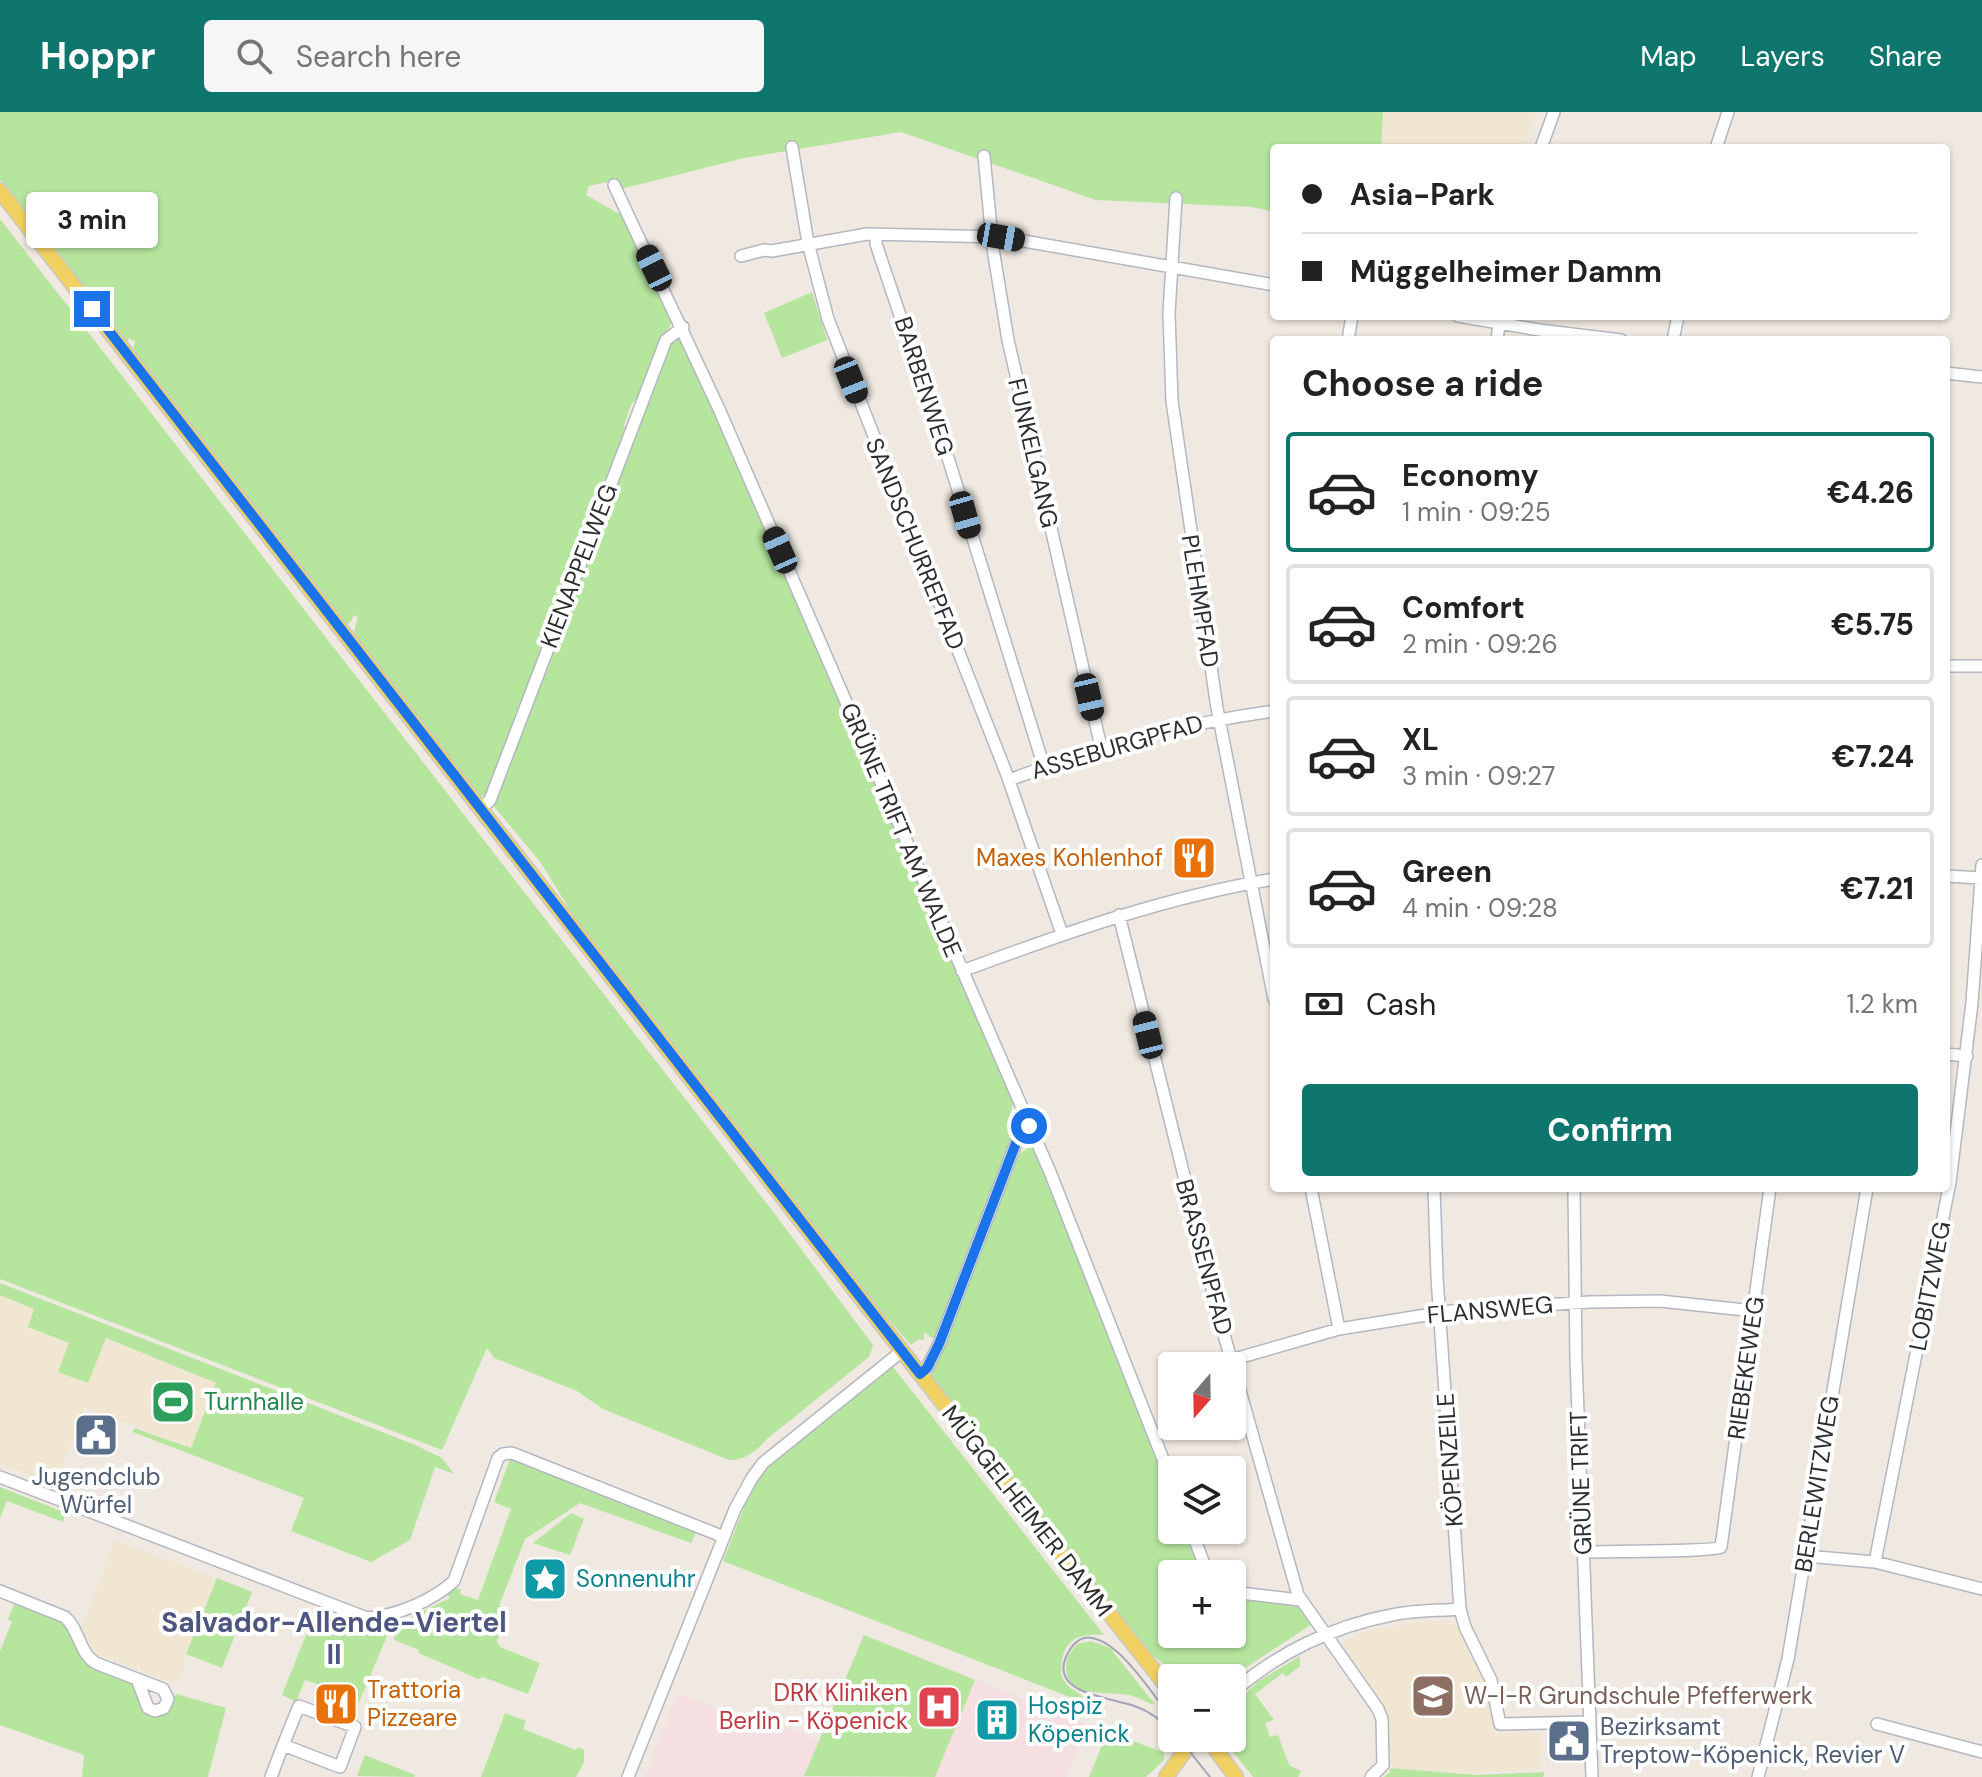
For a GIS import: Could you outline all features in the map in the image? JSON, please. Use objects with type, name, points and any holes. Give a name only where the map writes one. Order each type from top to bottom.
[{"type":"main road","name":"MÜGGELHEIMER DAMM","points":[[0,191],[1158,1675]]},
{"type":"main road","points":[[1166,1777],[1184,1752]]},
{"type":"main road","points":[[1217,1752],[1236,1777]]},
{"type":"street","points":[[1542,144],[1554,112]]},
{"type":"street","points":[[1717,144],[1728,112]]},
{"type":"street","name":"SANDSCHURREPFAD","points":[[792,147],[808,243],[841,356],[1009,780],[1062,934]]},
{"type":"street","name":"FUNKELGANG","points":[[984,156],[992,237],[1016,378],[1101,747]]},
{"type":"street","name":"GRÜNE TRIFT AM WALDE","points":[[614,185],[683,327],[1050,1172],[1162,1456]]},
{"type":"street","name":"PLEHMPFAD","points":[[1176,198],[1169,340],[1172,401],[1220,718],[1270,979]]},
{"type":"street","points":[[741,256],[876,234],[992,237],[1270,284]]},
{"type":"street","name":"BARBENWEG","points":[[876,234],[876,244],[944,446],[1044,767]]},
{"type":"street","points":[[1499,320],[1597,336]]},
{"type":"street","name":"KIENAPPELWEG","points":[[481,809],[490,800],[666,340],[683,327]]},
{"type":"street","points":[[1950,373],[1982,377]]},
{"type":"street","points":[[1950,666],[1982,666]]},
{"type":"street","name":"ASSEBURGPFAD","points":[[1009,780],[1101,747],[1220,718],[1270,712]]},
{"type":"street","name":"LOBITZWEG","points":[[1950,1174],[1967,1056],[1982,865]]},
{"type":"street","points":[[1950,876],[1982,878]]},
{"type":"street","points":[[962,971],[1119,915],[1171,900],[1270,880]]},
{"type":"street","name":"BRASSENPFAD","points":[[1119,915],[1229,1352]]},
{"type":"street","points":[[1950,1054],[1967,1056]]},
{"type":"street","points":[[920,1374],[927,1368],[939,1344],[1021,1130],[1029,1126]]},
{"type":"street","points":[[1312,1192],[1339,1329]]},
{"type":"street","name":"KÖPENZEILE","points":[[1434,1192],[1439,1312],[1460,1609],[1465,1627],[1491,1680],[1500,1724],[1589,1722]]},
{"type":"street","name":"GRÜNE TRIFT","points":[[1574,1192],[1574,1303],[1592,1777]]},
{"type":"street","name":"RIEBEKEWEG","points":[[1584,1552],[1713,1551],[1721,1547],[1769,1192]]},
{"type":"street","name":"BERLEWITZWEG","points":[[1758,1777],[1788,1659],[1866,1192]]},
{"type":"street","name":"LOBITZWEG","points":[[1875,1562],[1947,1192]]},
{"type":"street","name":"FLANSWEG","points":[[1246,1356],[1339,1329],[1439,1312],[1660,1301],[1754,1311]]},
{"type":"street","points":[[628,1777],[741,1496],[763,1463],[902,1351]]},
{"type":"street","name":"BRASSENPFAD","points":[[1246,1412],[1300,1600],[1327,1635]]},
{"type":"street","points":[[0,1477],[367,1618],[387,1617],[445,1590],[454,1581],[498,1458],[503,1454],[512,1453],[724,1537]]},
{"type":"street","points":[[1805,1556],[1875,1562],[1982,1589]]},
{"type":"street","points":[[0,1591],[65,1617],[92,1662],[137,1679]]},
{"type":"street","points":[[1246,1594],[1300,1600]]},
{"type":"street","points":[[1246,1682],[1274,1661],[1327,1635],[1396,1614],[1460,1609]]},
{"type":"street","points":[[1327,1635],[1382,1719],[1383,1765],[1371,1777]]},
{"type":"street","points":[[271,1777],[283,1745],[299,1706],[355,1727],[340,1767],[283,1745]]},
{"type":"street","points":[[1877,1724],[1982,1752]]},
{"type":"shaded area","points":[[1383,112],[1536,112],[1525,144],[1381,144]]},
{"type":"shaded area","points":[[0,1295],[217,1383],[191,1448],[85,1407],[55,1485],[0,1463]]},
{"type":"shaded area","points":[[115,1540],[216,1578],[184,1657],[186,1663],[180,1679],[171,1682],[94,1653],[82,1627]]},
{"type":"shaded area","name":"W-I-R Grundschule Pfefferwerk","points":[[1450,1621],[1458,1628],[1488,1688],[1495,1734],[1539,1732],[1541,1769],[1472,1773],[1390,1768],[1387,1712],[1341,1642],[1373,1629]]},
{"type":"shaded area","name":"DRK Kliniken Berlin - Köpenick","points":[[864,1635],[1088,1724],[1065,1777],[645,1777],[678,1693],[743,1720],[775,1723],[818,1740]]},
{"type":"green space","points":[[0,112],[1383,112],[1381,144],[1270,144],[1270,211],[1252,207],[1096,200],[901,132],[744,158],[621,189],[617,180],[589,186],[586,195],[625,217],[673,319],[638,397],[631,405],[624,425],[627,433],[488,794],[480,797],[353,634],[358,617],[354,615],[346,624],[133,350],[135,342],[129,338],[127,344],[0,180]]},
{"type":"green space","points":[[0,219],[771,1209],[873,1345],[869,1357],[750,1454],[729,1460],[603,1409],[577,1391],[494,1358],[487,1348],[442,1450],[0,1279]]},
{"type":"green space","points":[[812,292],[827,340],[782,358],[764,313]]},
{"type":"green space","points":[[681,338],[1014,1101],[1007,1125],[1011,1142],[937,1337],[932,1338],[924,1332],[924,1340],[919,1339],[911,1345],[866,1294],[573,915],[541,863],[492,804],[668,346],[673,339]]},
{"type":"green space","points":[[1034,1144],[1159,1456],[1158,1544],[1193,1544],[1200,1560],[1158,1560],[1158,1648],[1246,1648],[1246,1600],[1300,1606],[1312,1624],[1246,1667],[1246,1664],[1164,1664],[1144,1648],[931,1376],[1015,1157]]},
{"type":"green space","points":[[0,1283],[413,1444],[442,1458],[454,1474],[435,1467],[410,1540],[371,1562],[291,1531],[304,1498],[133,1432],[134,1428],[191,1448],[216,1383],[106,1338],[88,1383],[58,1372],[69,1343],[28,1327],[34,1309],[0,1295]]},
{"type":"green space","points":[[893,1367],[1104,1635],[1077,1638],[1068,1646],[1062,1660],[1063,1679],[1090,1705],[723,1561],[754,1482],[775,1455],[801,1441]]},
{"type":"green space","points":[[510,1459],[696,1532],[691,1543],[580,1503],[525,1539],[499,1606],[508,1610],[497,1641],[500,1647],[540,1663],[528,1694],[483,1677],[478,1679],[394,1640],[398,1617],[401,1622],[450,1598],[447,1592],[453,1588],[461,1589],[460,1594],[478,1600],[511,1509],[494,1502]]},
{"type":"green space","points":[[0,1487],[66,1513],[63,1522],[7,1501],[0,1518]]},
{"type":"green space","points":[[571,1513],[584,1519],[570,1555],[533,1543]]},
{"type":"green space","points":[[217,1578],[252,1592],[222,1668],[186,1654]]},
{"type":"green space","points":[[16,1600],[65,1620],[84,1658],[132,1683],[147,1715],[156,1716],[168,1711],[176,1694],[226,1708],[208,1777],[82,1777],[84,1755],[0,1725],[0,1651],[12,1622],[8,1619]]},
{"type":"green space","points":[[316,1610],[387,1636],[352,1719],[356,1721],[354,1725],[341,1719],[345,1699],[322,1689],[323,1686],[305,1680],[296,1702],[282,1695]]},
{"type":"green space","points":[[864,1635],[975,1680],[935,1777],[804,1776]]},
{"type":"green space","points":[[1091,1641],[1110,1648],[1153,1705],[1129,1695],[1090,1692],[1073,1684],[1066,1667],[1068,1658],[1077,1644]]},
{"type":"green space","points":[[1300,1656],[1300,1666],[1286,1677],[1283,1673],[1255,1694],[1274,1720],[1265,1723],[1270,1737],[1278,1735],[1289,1765],[1301,1771],[1298,1777],[1253,1777],[1233,1752],[1246,1752],[1246,1693],[1257,1682]]},
{"type":"green space","points":[[505,1713],[526,1721],[523,1729],[576,1750],[578,1747],[584,1750],[584,1762],[576,1777],[481,1777]]},
{"type":"green space","points":[[1108,1731],[1164,1753],[1164,1760],[1146,1777],[1089,1777]]},
{"type":"green space","points":[[365,1755],[415,1775],[357,1776]]},
{"type":"green space","points":[[1390,1768],[1477,1775],[1545,1772],[1543,1777],[1384,1777]]},
{"type":"tram line","points":[[1158,1701],[1109,1645],[1094,1638],[1080,1640],[1068,1653],[1063,1667],[1066,1678],[1074,1686],[1099,1697],[1142,1709],[1158,1719]]},
{"type":"tram line","points":[[1190,1752],[1210,1777]]},
{"type":"place","name":"Maxes Kohlenhof","points":[[1194,858]]},
{"type":"place","name":"Turnhalle","points":[[173,1402]]},
{"type":"place","name":"Jugendclub Würfel","points":[[96,1435]]},
{"type":"place","name":"Sonnenuhr","points":[[545,1579]]},
{"type":"place","name":"W-I-R Grundschule Pfefferwerk","points":[[1433,1696]]},
{"type":"place","name":"Trattoria Pizzeare","points":[[336,1704]]},
{"type":"place","name":"DRK Kliniken Berlin - Köpenick","points":[[939,1707]]},
{"type":"place","name":"Hospiz Köpenick","points":[[997,1720]]},
{"type":"place","name":"Bezirksamt Treptow-Köpenick, Revier V","points":[[1569,1741]]},
{"type":"district","name":"Salvador-Allende-Viertel II","points":[[334,1638]]},
{"type":"route","points":[[92,309],[920,1374],[927,1368],[939,1344],[1021,1130],[1029,1126]]}]
